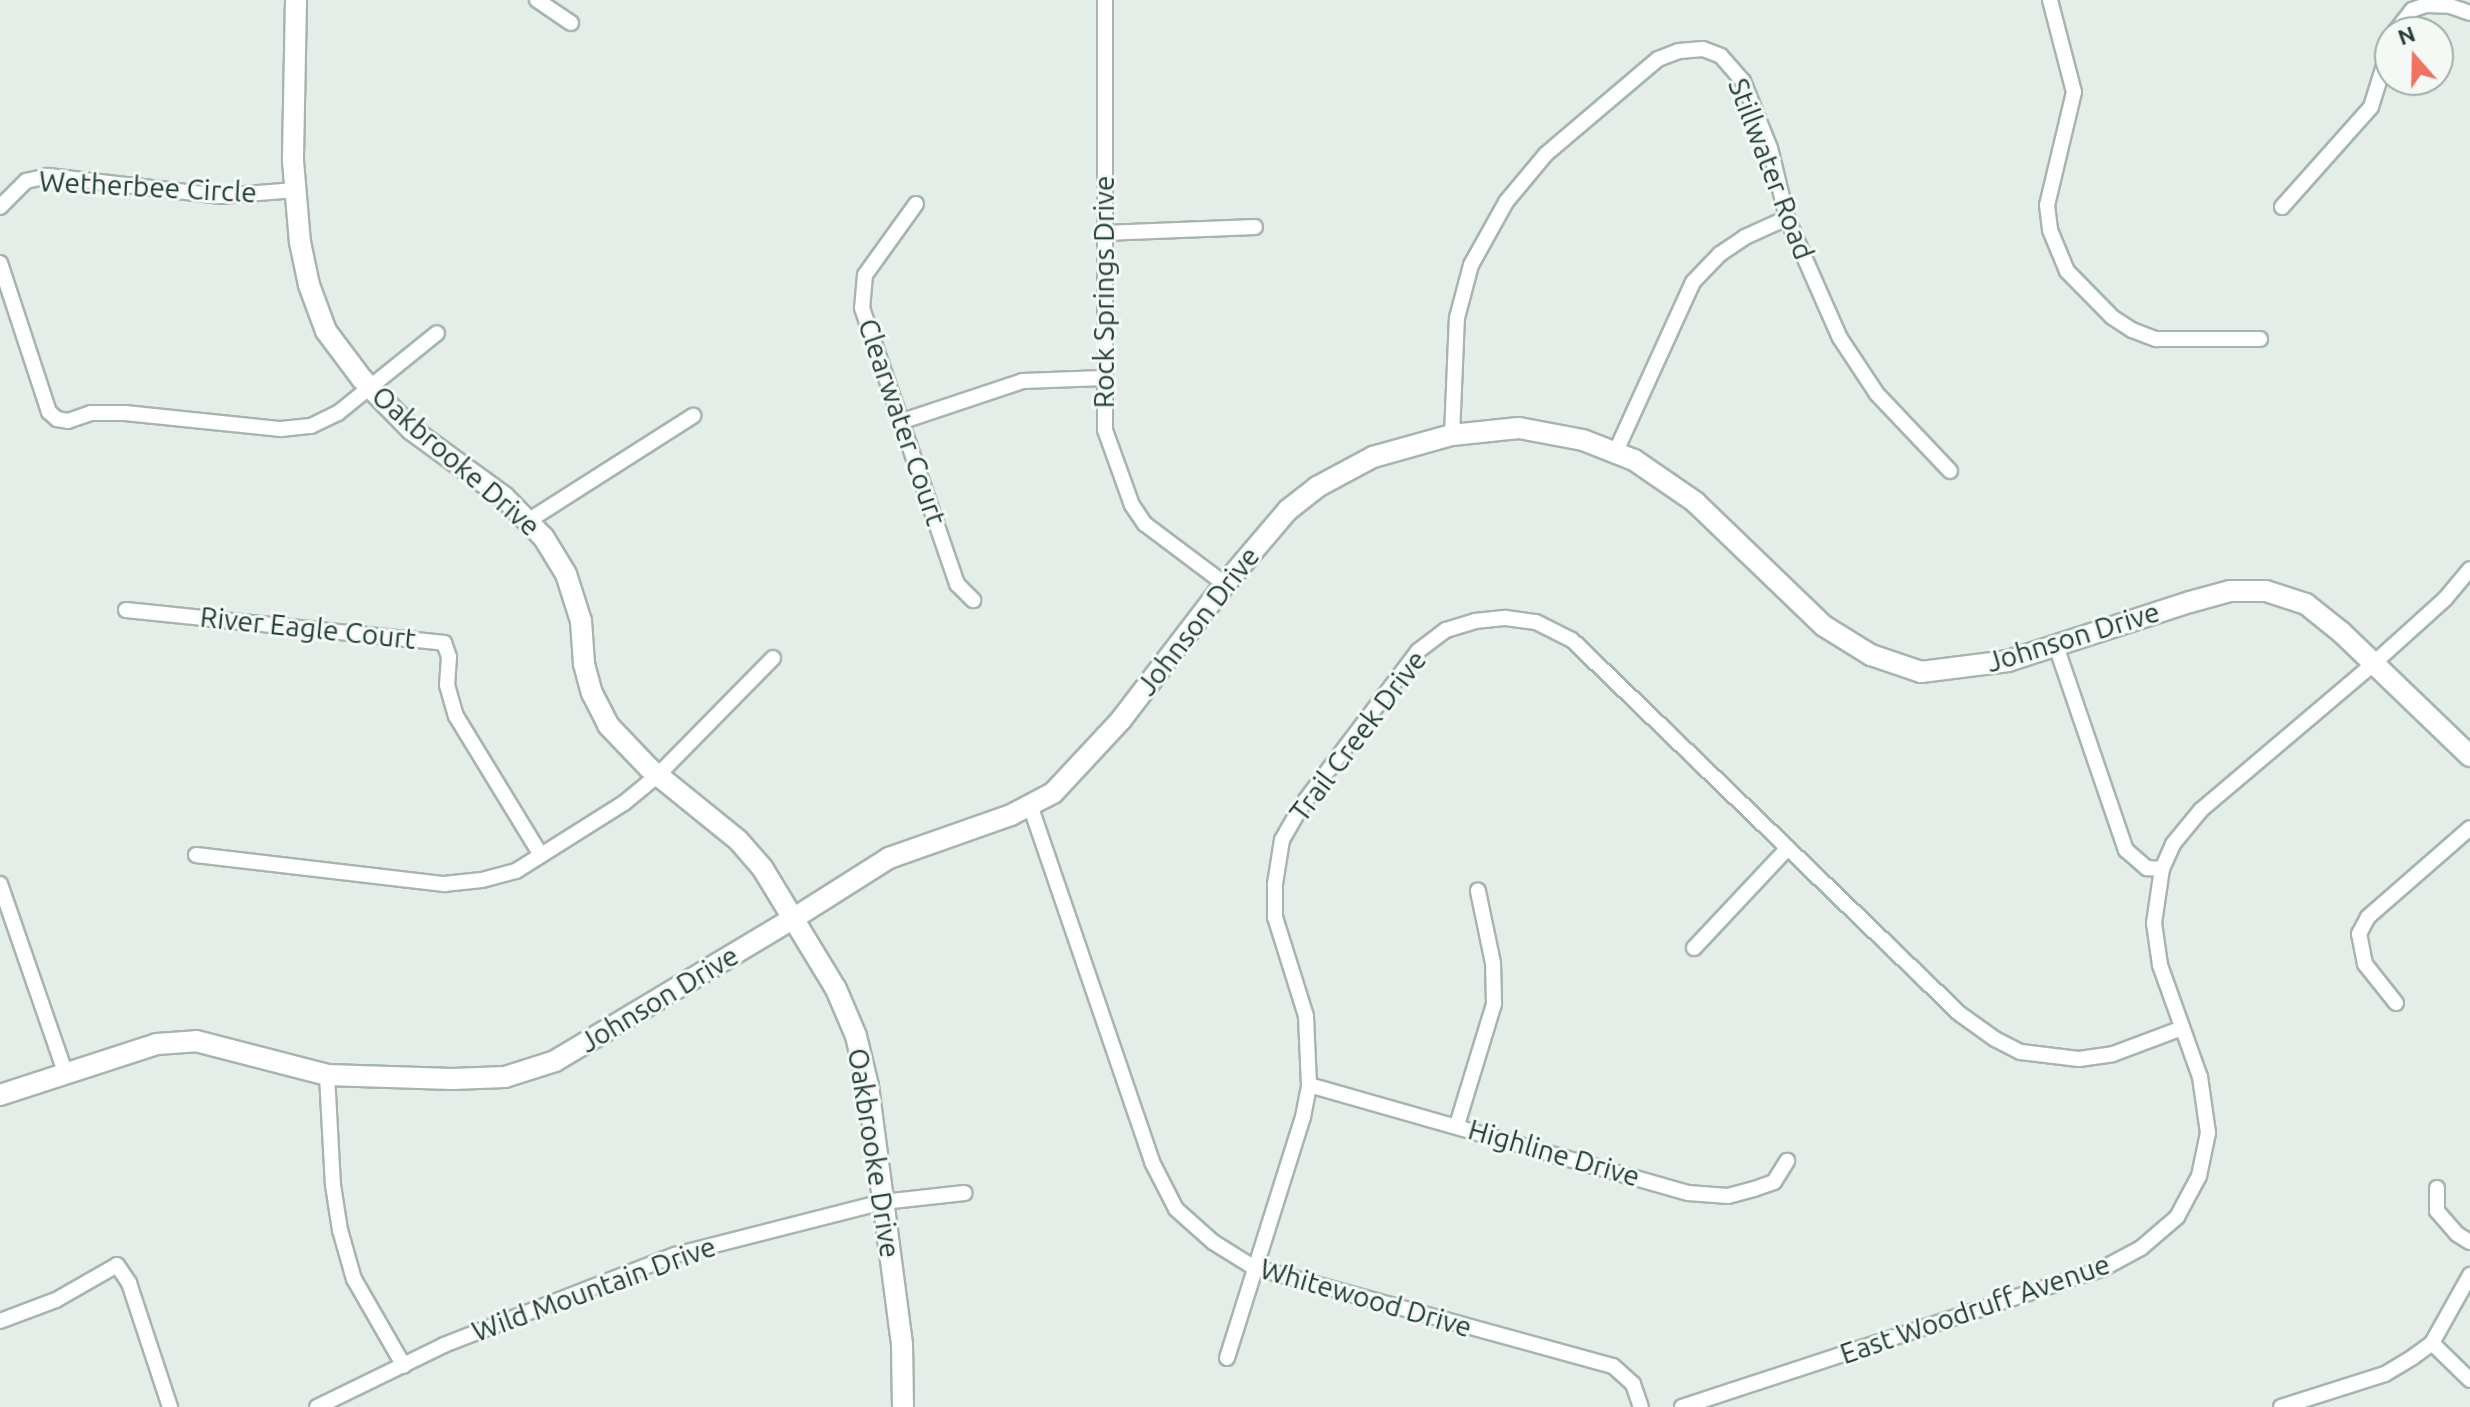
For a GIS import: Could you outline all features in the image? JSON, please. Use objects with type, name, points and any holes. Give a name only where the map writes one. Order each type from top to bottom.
[{"type":"street","name":"Oakbrooke Drive","points":[[296,0],[296,190],[303,257],[326,331],[371,388],[412,430],[504,497],[544,538],[566,574],[581,621],[584,664],[592,693],[608,725],[658,775],[738,840],[763,869],[791,920],[836,989],[856,1036],[868,1086],[902,1344],[903,1407]]},
{"type":"street","points":[[537,0],[571,23]]},
{"type":"street","name":"Rock Springs Drive","points":[[1105,0],[1105,430],[1132,505],[1145,524],[1225,584]]},
{"type":"street","points":[[2050,0],[2074,92],[2047,205],[2050,230],[2067,271],[2112,317],[2132,330],[2156,339],[2260,339]]},
{"type":"street","points":[[2407,16],[2412,10],[2426,5],[2450,6],[2470,13]]},
{"type":"street","name":"Stillwater Road","points":[[1452,435],[1457,318],[1471,265],[1506,202],[1546,154],[1658,59],[1679,51],[1703,49],[1721,56],[1743,81],[1770,148],[1787,218],[1840,338],[1877,394],[1950,471]]},
{"type":"street","points":[[2282,207],[2371,107],[2374,96]]},
{"type":"street","name":"Wetherbee Circle","points":[[2,199],[26,181],[48,176],[221,196],[296,190]]},
{"type":"street","name":"Clearwater Court","points":[[916,204],[865,275],[861,292],[862,308],[957,584],[973,600]]},
{"type":"street","points":[[1616,451],[1693,282],[1720,254],[1745,237],[1787,218]]},
{"type":"street","points":[[1104,233],[1255,227]]},
{"type":"street","points":[[0,263],[49,412],[57,419],[68,421],[91,413],[125,413],[281,429],[311,426],[338,413],[437,333]]},
{"type":"street","points":[[903,421],[1023,381],[1103,378]]},
{"type":"street","points":[[528,521],[693,416]]},
{"type":"street","name":"Johnson Drive","points":[[0,1095],[157,1044],[196,1041],[327,1075],[452,1079],[505,1077],[542,1065],[609,1031],[889,858],[945,840],[1053,793],[1121,720],[1225,584],[1288,510],[1317,487],[1373,457],[1452,435],[1519,428],[1616,451],[1686,495],[1824,626],[1871,655],[1921,672],[2008,661],[2230,591],[2266,591],[2306,604],[2470,756]]},
{"type":"street","name":"East Woodruff Avenue","points":[[1682,1407],[2102,1269],[2141,1248],[2177,1217],[2199,1176],[2208,1133],[2200,1077],[2160,965],[2154,923],[2162,869],[2173,844],[2201,810],[2373,664],[2445,599],[2470,569]]},
{"type":"street","name":"River Eagle Court","points":[[126,610],[444,643],[449,657],[447,685],[456,716],[541,855]]},
{"type":"street","name":"Trail Creek Drive","points":[[1227,1358],[1253,1267],[1303,1117],[1309,1085],[1306,1016],[1275,917],[1275,884],[1282,840],[1302,805],[1418,651],[1446,630],[1475,621],[1506,618],[1536,622],[1572,640],[1960,1014],[1995,1039],[2021,1052],[2079,1059],[2113,1054],[2182,1028]]},
{"type":"street","points":[[2056,646],[2126,850],[2147,868],[2162,869]]},
{"type":"street","points":[[196,855],[444,884],[482,880],[516,871],[624,803],[658,775],[773,658]]},
{"type":"street","name":"Whitewood Drive","points":[[1030,805],[1152,1162],[1176,1209],[1213,1242],[1253,1267],[1613,1366],[1633,1384],[1641,1407]]},
{"type":"street","points":[[2396,1003],[2365,964],[2359,934],[2368,917],[2470,828]]},
{"type":"street","points":[[1694,948],[1788,848]]},
{"type":"street","points":[[0,884],[65,1072]]},
{"type":"street","points":[[1457,1125],[1494,1004],[1493,963],[1478,891]]},
{"type":"street","points":[[327,1075],[333,1185],[340,1230],[354,1279],[404,1366]]},
{"type":"street","name":"Highline Drive","points":[[1309,1085],[1688,1193],[1728,1196],[1754,1189],[1774,1182],[1787,1161]]},
{"type":"street","points":[[2437,1188],[2437,1211],[2457,1234],[2470,1242]]},
{"type":"street","name":"Wild Mountain Drive","points":[[317,1407],[444,1345],[675,1255],[883,1202],[965,1193]]},
{"type":"street","points":[[0,1321],[56,1300],[117,1265],[129,1283],[170,1407]]},
{"type":"street","points":[[2281,1407],[2385,1374],[2432,1343],[2470,1275]]},
{"type":"street","points":[[2432,1343],[2470,1380]]}]
